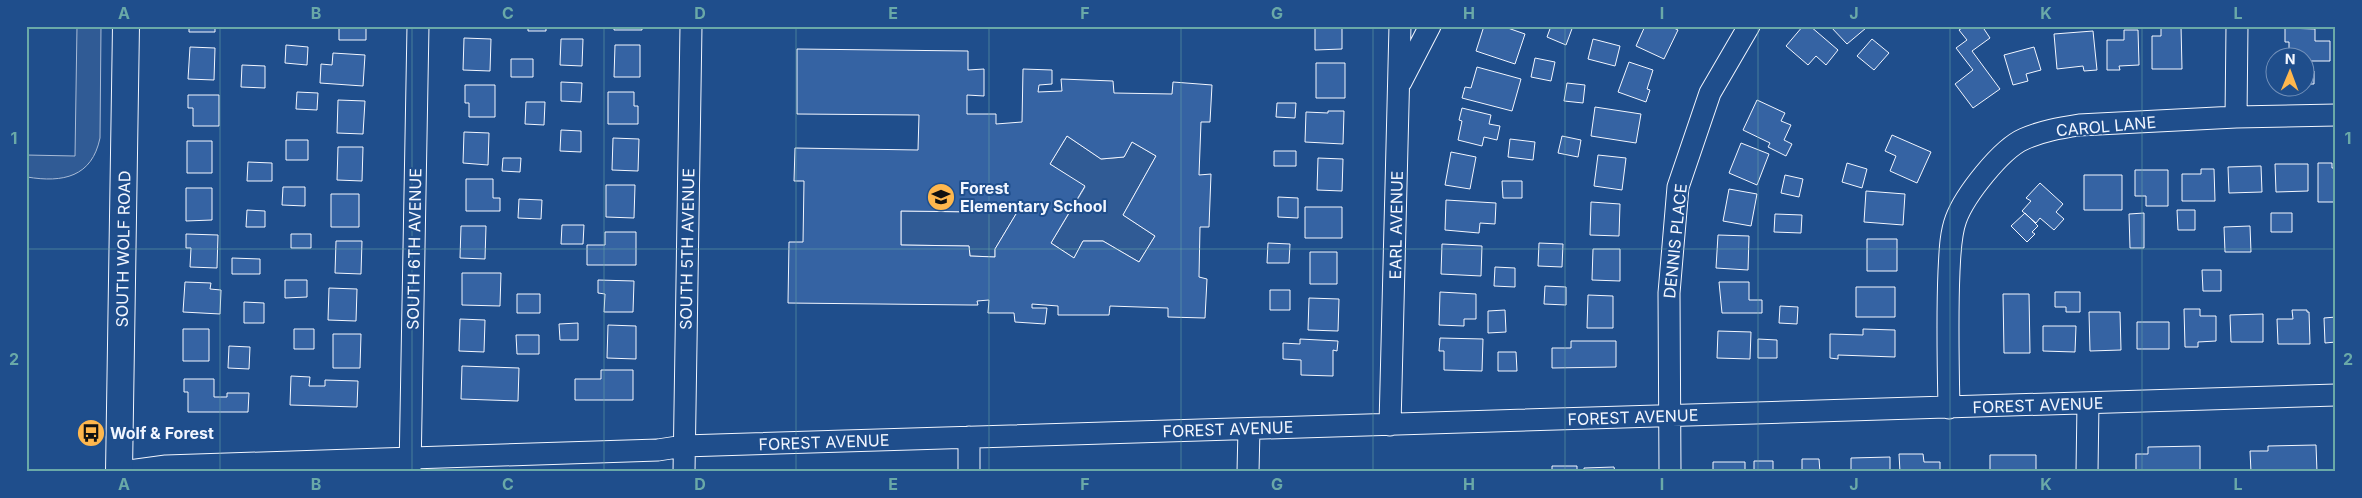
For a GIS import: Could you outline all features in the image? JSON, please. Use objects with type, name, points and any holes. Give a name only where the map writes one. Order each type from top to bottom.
[{"type":"main road","name":"SOUTH WOLF ROAD","points":[[120,472],[126,26]]},
{"type":"street","name":"SOUTH 6TH AVENUE","points":[[410,465],[418,26]]},
{"type":"street","name":"SOUTH 5TH AVENUE","points":[[684,472],[691,26]]},
{"type":"street","name":"EARL AVENUE","points":[[1390,425],[1400,26]]},
{"type":"street","points":[[1399,85],[1430,26]]},
{"type":"street","name":"DENNIS PLACE","points":[[1670,472],[1668,293],[1678,187],[1710,92],[1750,26]]},
{"type":"street","points":[[2236,117],[2237,26]]},
{"type":"street","name":"CAROL LANE","points":[[1949,408],[1947,304],[1950,248],[1956,219],[1965,201],[1997,160],[2022,140],[2054,129],[2079,125],[2236,117],[2336,115]]},
{"type":"street","name":"FOREST AVENUE","points":[[120,472],[166,466],[410,465],[658,450],[684,446],[2336,395]]},
{"type":"street","points":[[2086,472],[2088,404]]},
{"type":"street","points":[[1248,429],[1248,472]]},
{"type":"street","points":[[969,437],[969,472]]},
{"type":"shaded area","points":[[77,26],[101,26],[100,138],[96,151],[83,169],[64,178],[40,179],[27,177],[26,155],[75,156]]},
{"type":"shaded area","points":[[1067,136],[1101,159],[1124,157],[1132,142],[1156,156],[1123,215],[1155,236],[1139,262],[1103,241],[1083,241],[1074,258],[1051,243],[1085,187],[1050,164]]},
{"type":"shaded area","points":[[980,208],[1019,209],[995,249],[995,257],[970,256],[969,246],[901,245],[901,211],[979,212]]},
{"type":"building","points":[[189,26],[215,26],[215,32],[189,32]]},
{"type":"building","points":[[339,26],[366,26],[366,40],[339,40]]},
{"type":"building","points":[[528,26],[546,26],[546,31],[528,31]]},
{"type":"building","points":[[614,26],[642,26],[642,30],[614,30]]},
{"type":"building","points":[[1315,26],[1342,26],[1342,49],[1315,50]]},
{"type":"building","points":[[1484,26],[1502,26],[1525,34],[1515,64],[1476,51]]},
{"type":"building","points":[[1551,26],[1573,26],[1566,45],[1547,37]]},
{"type":"building","points":[[1645,26],[1670,26],[1678,30],[1664,59],[1636,46]]},
{"type":"building","points":[[1803,26],[1810,26],[1838,50],[1826,65],[1816,56],[1808,65],[1786,46]]},
{"type":"building","points":[[1830,26],[1864,26],[1866,28],[1847,44]]},
{"type":"building","points":[[1965,26],[1982,26],[1990,38],[1972,51],[2000,89],[1973,108],[1955,84],[1973,70],[1956,48],[1967,40],[1959,30]]},
{"type":"building","points":[[2161,26],[2181,26],[2182,69],[2152,69],[2152,36],[2161,36]]},
{"type":"building","points":[[2285,28],[2315,29],[2315,41],[2330,41],[2330,61],[2314,61],[2314,48],[2289,48],[2289,42],[2285,42]]},
{"type":"building","points":[[2124,30],[2138,30],[2139,65],[2119,66],[2120,70],[2107,70],[2107,40],[2124,40]]},
{"type":"building","points":[[2093,31],[2097,70],[2084,71],[2083,66],[2057,69],[2054,34]]},
{"type":"building","points":[[464,38],[491,39],[490,71],[463,70]]},
{"type":"building","points":[[561,39],[583,39],[582,66],[560,65]]},
{"type":"building","points":[[1593,39],[1620,46],[1615,66],[1588,59]]},
{"type":"building","points":[[1872,39],[1889,53],[1874,70],[1857,56]]},
{"type":"building","points":[[286,45],[308,47],[307,65],[285,63]]},
{"type":"building","points":[[615,45],[640,45],[640,77],[614,77]]},
{"type":"building","points":[[190,47],[215,48],[214,80],[188,79]]},
{"type":"building","points":[[2034,47],[2041,70],[2026,74],[2028,81],[2013,85],[2004,55]]},
{"type":"building","name":"Forest Elementary School","points":[[797,49],[968,51],[968,70],[984,69],[984,96],[967,95],[967,114],[996,114],[996,124],[1022,122],[1023,69],[1052,70],[1052,84],[1039,85],[1038,92],[1062,91],[1061,79],[1113,81],[1114,93],[1172,94],[1173,82],[1212,85],[1210,122],[1201,122],[1199,175],[1211,174],[1209,227],[1200,227],[1199,277],[1207,279],[1205,318],[1168,317],[1168,308],[1110,306],[1109,315],[1058,315],[1058,306],[1032,304],[1032,308],[1047,308],[1045,324],[1015,322],[1014,313],[988,313],[989,300],[977,301],[978,305],[788,303],[789,242],[803,242],[804,181],[794,181],[795,148],[918,150],[919,115],[797,114]],"holes":[[[1067,136],[1101,159],[1124,157],[1132,142],[1156,156],[1123,215],[1155,236],[1139,262],[1103,241],[1083,241],[1074,258],[1051,243],[1085,186],[1050,164]],[[980,208],[1019,209],[995,249],[995,257],[970,256],[969,246],[901,245],[901,211],[979,212]]]},
{"type":"building","points":[[333,53],[365,55],[363,86],[320,83],[321,64],[332,65]]},
{"type":"building","points":[[1535,58],[1555,62],[1551,81],[1531,77]]},
{"type":"building","points":[[511,59],[533,59],[533,77],[511,77]]},
{"type":"building","points":[[1629,62],[1653,70],[1647,89],[1650,90],[1646,102],[1618,92]]},
{"type":"building","points":[[1316,63],[1345,63],[1345,98],[1316,98]]},
{"type":"building","points":[[242,65],[265,66],[265,88],[241,87]]},
{"type":"building","points":[[1477,67],[1521,79],[1512,111],[1462,98],[1465,87],[1471,88]]},
{"type":"building","points":[[561,82],[582,83],[581,102],[561,101]]},
{"type":"building","points":[[1567,83],[1585,85],[1583,103],[1564,101]]},
{"type":"building","points":[[465,85],[495,85],[495,117],[469,117],[469,103],[465,103]]},
{"type":"building","points":[[297,92],[318,93],[317,110],[296,109]]},
{"type":"building","points":[[608,92],[634,92],[634,106],[638,106],[638,124],[608,124]]},
{"type":"building","points":[[188,95],[219,95],[219,126],[193,126],[193,108],[188,108]]},
{"type":"building","points":[[338,100],[365,101],[363,134],[337,133]]},
{"type":"building","points":[[1757,100],[1785,113],[1781,121],[1791,125],[1784,140],[1792,144],[1786,156],[1768,147],[1770,143],[1743,130]]},
{"type":"building","points":[[526,102],[545,102],[544,125],[525,124]]},
{"type":"building","points":[[1277,103],[1296,103],[1295,118],[1276,117]]},
{"type":"building","points":[[1595,107],[1641,114],[1636,143],[1591,136]]},
{"type":"building","points":[[1462,108],[1491,115],[1489,124],[1500,126],[1497,140],[1484,137],[1482,146],[1458,140],[1462,121],[1459,120]]},
{"type":"building","points":[[1328,111],[1344,111],[1343,144],[1305,142],[1306,112],[1328,113]]},
{"type":"building","points":[[561,130],[581,131],[581,152],[560,151]]},
{"type":"building","points":[[464,132],[489,133],[488,165],[463,163]]},
{"type":"building","points":[[1892,135],[1931,152],[1917,183],[1890,171],[1896,156],[1885,151]]},
{"type":"building","points":[[1562,136],[1581,140],[1578,157],[1558,153]]},
{"type":"building","points":[[613,138],[639,139],[638,171],[612,170]]},
{"type":"building","points":[[1510,139],[1535,142],[1533,160],[1508,157]]},
{"type":"building","points":[[286,140],[308,140],[308,160],[286,160]]},
{"type":"building","points":[[187,141],[212,141],[212,173],[187,173]]},
{"type":"building","points":[[1741,143],[1769,154],[1757,185],[1729,173]]},
{"type":"building","points":[[338,147],[363,147],[362,181],[337,180]]},
{"type":"building","points":[[1274,151],[1296,151],[1296,166],[1274,166]]},
{"type":"building","points":[[1451,152],[1476,157],[1470,189],[1445,185]]},
{"type":"building","points":[[1598,155],[1626,158],[1622,190],[1594,186]]},
{"type":"building","points":[[503,158],[521,158],[520,172],[502,171]]},
{"type":"building","points":[[1318,158],[1343,159],[1342,191],[1317,190]]},
{"type":"building","points":[[248,162],[272,163],[272,181],[247,181]]},
{"type":"building","points":[[1847,163],[1867,169],[1862,188],[1842,182]]},
{"type":"building","points":[[2318,163],[2332,163],[2332,168],[2336,168],[2336,202],[2318,202]]},
{"type":"building","points":[[2275,164],[2308,164],[2308,191],[2276,192]]},
{"type":"building","points":[[2261,166],[2262,192],[2229,193],[2228,167]]},
{"type":"building","points":[[2201,169],[2214,169],[2215,201],[2182,201],[2182,174],[2201,174]]},
{"type":"building","points":[[2135,170],[2168,170],[2168,206],[2146,206],[2146,196],[2135,196]]},
{"type":"building","points":[[1785,175],[1803,179],[1799,197],[1781,193]]},
{"type":"building","points":[[2084,175],[2122,175],[2122,210],[2084,210]]},
{"type":"building","points":[[466,179],[493,179],[493,198],[500,198],[500,211],[466,211]]},
{"type":"building","points":[[1502,181],[1522,181],[1522,198],[1503,198]]},
{"type":"building","points":[[2040,183],[2063,204],[2056,212],[2064,219],[2054,230],[2040,218],[2036,223],[2022,211],[2031,201],[2026,198]]},
{"type":"building","points":[[606,185],[635,185],[634,218],[606,217]]},
{"type":"building","points":[[283,187],[305,187],[305,206],[282,205]]},
{"type":"building","points":[[186,188],[212,188],[212,220],[186,221]]},
{"type":"building","points":[[1729,189],[1757,194],[1751,226],[1723,221]]},
{"type":"building","points":[[1866,191],[1905,194],[1903,225],[1864,222]]},
{"type":"building","points":[[331,194],[359,194],[359,227],[331,227]]},
{"type":"building","points":[[1278,197],[1298,198],[1298,218],[1278,217]]},
{"type":"building","points":[[519,199],[542,200],[541,219],[518,218]]},
{"type":"building","points":[[1446,200],[1496,203],[1495,224],[1480,223],[1479,233],[1445,230]]},
{"type":"building","points":[[1591,202],[1620,204],[1619,236],[1590,235]]},
{"type":"building","points":[[1305,207],[1342,207],[1342,238],[1305,238]]},
{"type":"building","points":[[247,210],[265,211],[265,227],[246,227]]},
{"type":"building","points":[[2177,210],[2195,210],[2195,230],[2178,230]]},
{"type":"building","points":[[2025,213],[2038,226],[2032,232],[2035,234],[2027,242],[2011,226]]},
{"type":"building","points":[[2144,213],[2144,248],[2130,248],[2129,214]]},
{"type":"building","points":[[2271,213],[2292,213],[2292,232],[2271,232]]},
{"type":"building","points":[[1775,214],[1802,215],[1801,233],[1774,232]]},
{"type":"building","points":[[562,225],[584,225],[583,244],[561,244]]},
{"type":"building","points":[[461,226],[486,226],[485,259],[460,258]]},
{"type":"building","points":[[2250,226],[2251,252],[2225,252],[2224,227]]},
{"type":"building","points":[[605,232],[636,232],[636,265],[587,265],[587,245],[605,245]]},
{"type":"building","points":[[186,234],[218,235],[217,268],[190,267],[191,248],[186,248]]},
{"type":"building","points":[[291,234],[311,234],[311,248],[291,248]]},
{"type":"building","points":[[1718,235],[1749,236],[1748,270],[1716,268]]},
{"type":"building","points":[[1867,239],[1897,239],[1897,271],[1867,271]]},
{"type":"building","points":[[336,241],[362,241],[361,274],[335,273]]},
{"type":"building","points":[[1268,243],[1290,244],[1289,263],[1267,263]]},
{"type":"building","points":[[1539,243],[1563,244],[1562,267],[1538,266]]},
{"type":"building","points":[[1442,244],[1482,246],[1481,276],[1441,274]]},
{"type":"building","points":[[1593,249],[1620,249],[1620,281],[1592,280]]},
{"type":"building","points":[[1310,252],[1337,252],[1337,284],[1310,284]]},
{"type":"building","points":[[232,258],[260,259],[260,274],[232,274]]},
{"type":"building","points":[[1495,267],[1515,268],[1515,287],[1494,286]]},
{"type":"building","points":[[2202,270],[2221,270],[2221,291],[2203,291]]},
{"type":"building","points":[[462,273],[501,273],[500,306],[462,305]]},
{"type":"building","points":[[285,280],[307,280],[307,297],[285,298]]},
{"type":"building","points":[[598,280],[634,281],[633,312],[604,312],[605,294],[598,293]]},
{"type":"building","points":[[185,282],[211,283],[210,289],[221,290],[220,314],[183,312]]},
{"type":"building","points":[[1719,282],[1749,282],[1749,300],[1762,300],[1762,313],[1722,313]]},
{"type":"building","points":[[1545,286],[1566,287],[1566,305],[1544,304]]},
{"type":"building","points":[[1856,287],[1895,287],[1895,317],[1856,317]]},
{"type":"building","points":[[329,288],[357,289],[356,321],[328,320]]},
{"type":"building","points":[[1270,290],[1290,290],[1290,310],[1270,310]]},
{"type":"building","points":[[1440,292],[1476,294],[1476,319],[1464,319],[1464,326],[1439,325]]},
{"type":"building","points":[[2055,292],[2080,292],[2080,312],[2066,312],[2066,307],[2055,307]]},
{"type":"building","points":[[517,294],[540,294],[540,313],[517,313]]},
{"type":"building","points":[[2003,294],[2029,294],[2030,353],[2004,353]]},
{"type":"building","points":[[1588,295],[1613,296],[1613,328],[1587,328]]},
{"type":"building","points":[[1309,298],[1339,299],[1338,331],[1308,330]]},
{"type":"building","points":[[244,302],[264,303],[264,323],[244,323]]},
{"type":"building","points":[[1780,306],[1798,307],[1797,324],[1779,323]]},
{"type":"building","points":[[2184,309],[2200,309],[2200,316],[2216,316],[2216,341],[2198,342],[2198,347],[2185,347]]},
{"type":"building","points":[[1505,310],[1506,332],[1488,333],[1488,311]]},
{"type":"building","points":[[2292,310],[2307,310],[2309,312],[2310,344],[2278,344],[2277,319],[2293,319]]},
{"type":"building","points":[[2089,312],[2120,312],[2121,350],[2090,351]]},
{"type":"building","points":[[2263,314],[2263,342],[2231,342],[2230,315]]},
{"type":"building","points":[[2336,317],[2336,342],[2325,343],[2324,318]]},
{"type":"building","points":[[460,319],[485,320],[484,352],[459,351]]},
{"type":"building","points":[[2137,322],[2169,322],[2169,349],[2137,349]]},
{"type":"building","points":[[578,323],[578,340],[560,340],[559,324]]},
{"type":"building","points":[[608,325],[636,326],[636,359],[607,358]]},
{"type":"building","points":[[2043,326],[2076,326],[2075,352],[2043,351]]},
{"type":"building","points":[[183,329],[209,329],[209,361],[183,361]]},
{"type":"building","points":[[294,329],[314,329],[314,349],[294,349]]},
{"type":"building","points":[[1863,329],[1895,330],[1895,357],[1838,355],[1838,359],[1830,358],[1830,334],[1863,335]]},
{"type":"building","points":[[1718,331],[1751,332],[1750,359],[1717,358]]},
{"type":"building","points":[[333,334],[361,334],[360,368],[333,368]]},
{"type":"building","points":[[516,335],[539,335],[539,354],[517,354]]},
{"type":"building","points":[[1440,338],[1483,339],[1482,371],[1444,370],[1444,351],[1439,351]]},
{"type":"building","points":[[1300,339],[1338,341],[1337,351],[1333,350],[1333,376],[1301,375],[1301,360],[1283,359],[1283,343],[1300,344]]},
{"type":"building","points":[[1758,339],[1777,340],[1777,358],[1758,358]]},
{"type":"building","points":[[1571,341],[1616,341],[1616,367],[1552,368],[1552,348],[1571,348]]},
{"type":"building","points":[[229,346],[250,347],[249,369],[228,368]]},
{"type":"building","points":[[1498,352],[1516,352],[1517,371],[1498,371]]},
{"type":"building","points":[[462,366],[519,368],[518,401],[461,399]]},
{"type":"building","points":[[601,370],[633,370],[633,400],[575,400],[575,379],[601,379]]},
{"type":"building","points":[[291,376],[310,377],[309,386],[325,386],[325,380],[358,381],[357,407],[290,405]]},
{"type":"building","points":[[184,379],[214,379],[214,397],[227,397],[227,393],[249,393],[248,412],[188,412],[188,392],[184,392]]},
{"type":"building","points":[[2316,445],[2317,472],[2251,472],[2250,451],[2268,451],[2268,446]]},
{"type":"building","points":[[2200,446],[2200,472],[2136,472],[2136,454],[2148,454],[2148,447]]},
{"type":"building","points":[[1899,454],[1923,454],[1924,462],[1940,462],[1940,472],[1900,472]]},
{"type":"building","points":[[1990,455],[2036,455],[2036,472],[1990,472]]},
{"type":"building","points":[[1890,457],[1890,472],[1851,472],[1851,458]]},
{"type":"building","points":[[1802,459],[1819,459],[1820,472],[1802,472]]},
{"type":"building","points":[[1754,461],[1773,461],[1773,472],[1754,472]]},
{"type":"building","points":[[1713,462],[1745,462],[1745,472],[1713,472]]},
{"type":"building","points":[[1552,466],[1577,466],[1577,472],[1552,472]]},
{"type":"building","points":[[1614,467],[1615,472],[1584,472],[1584,468]]},
{"type":"place","name":"Forest Elementary School","points":[[941,197]]},
{"type":"place","name":"Wolf & Forest","points":[[91,433]]}]
